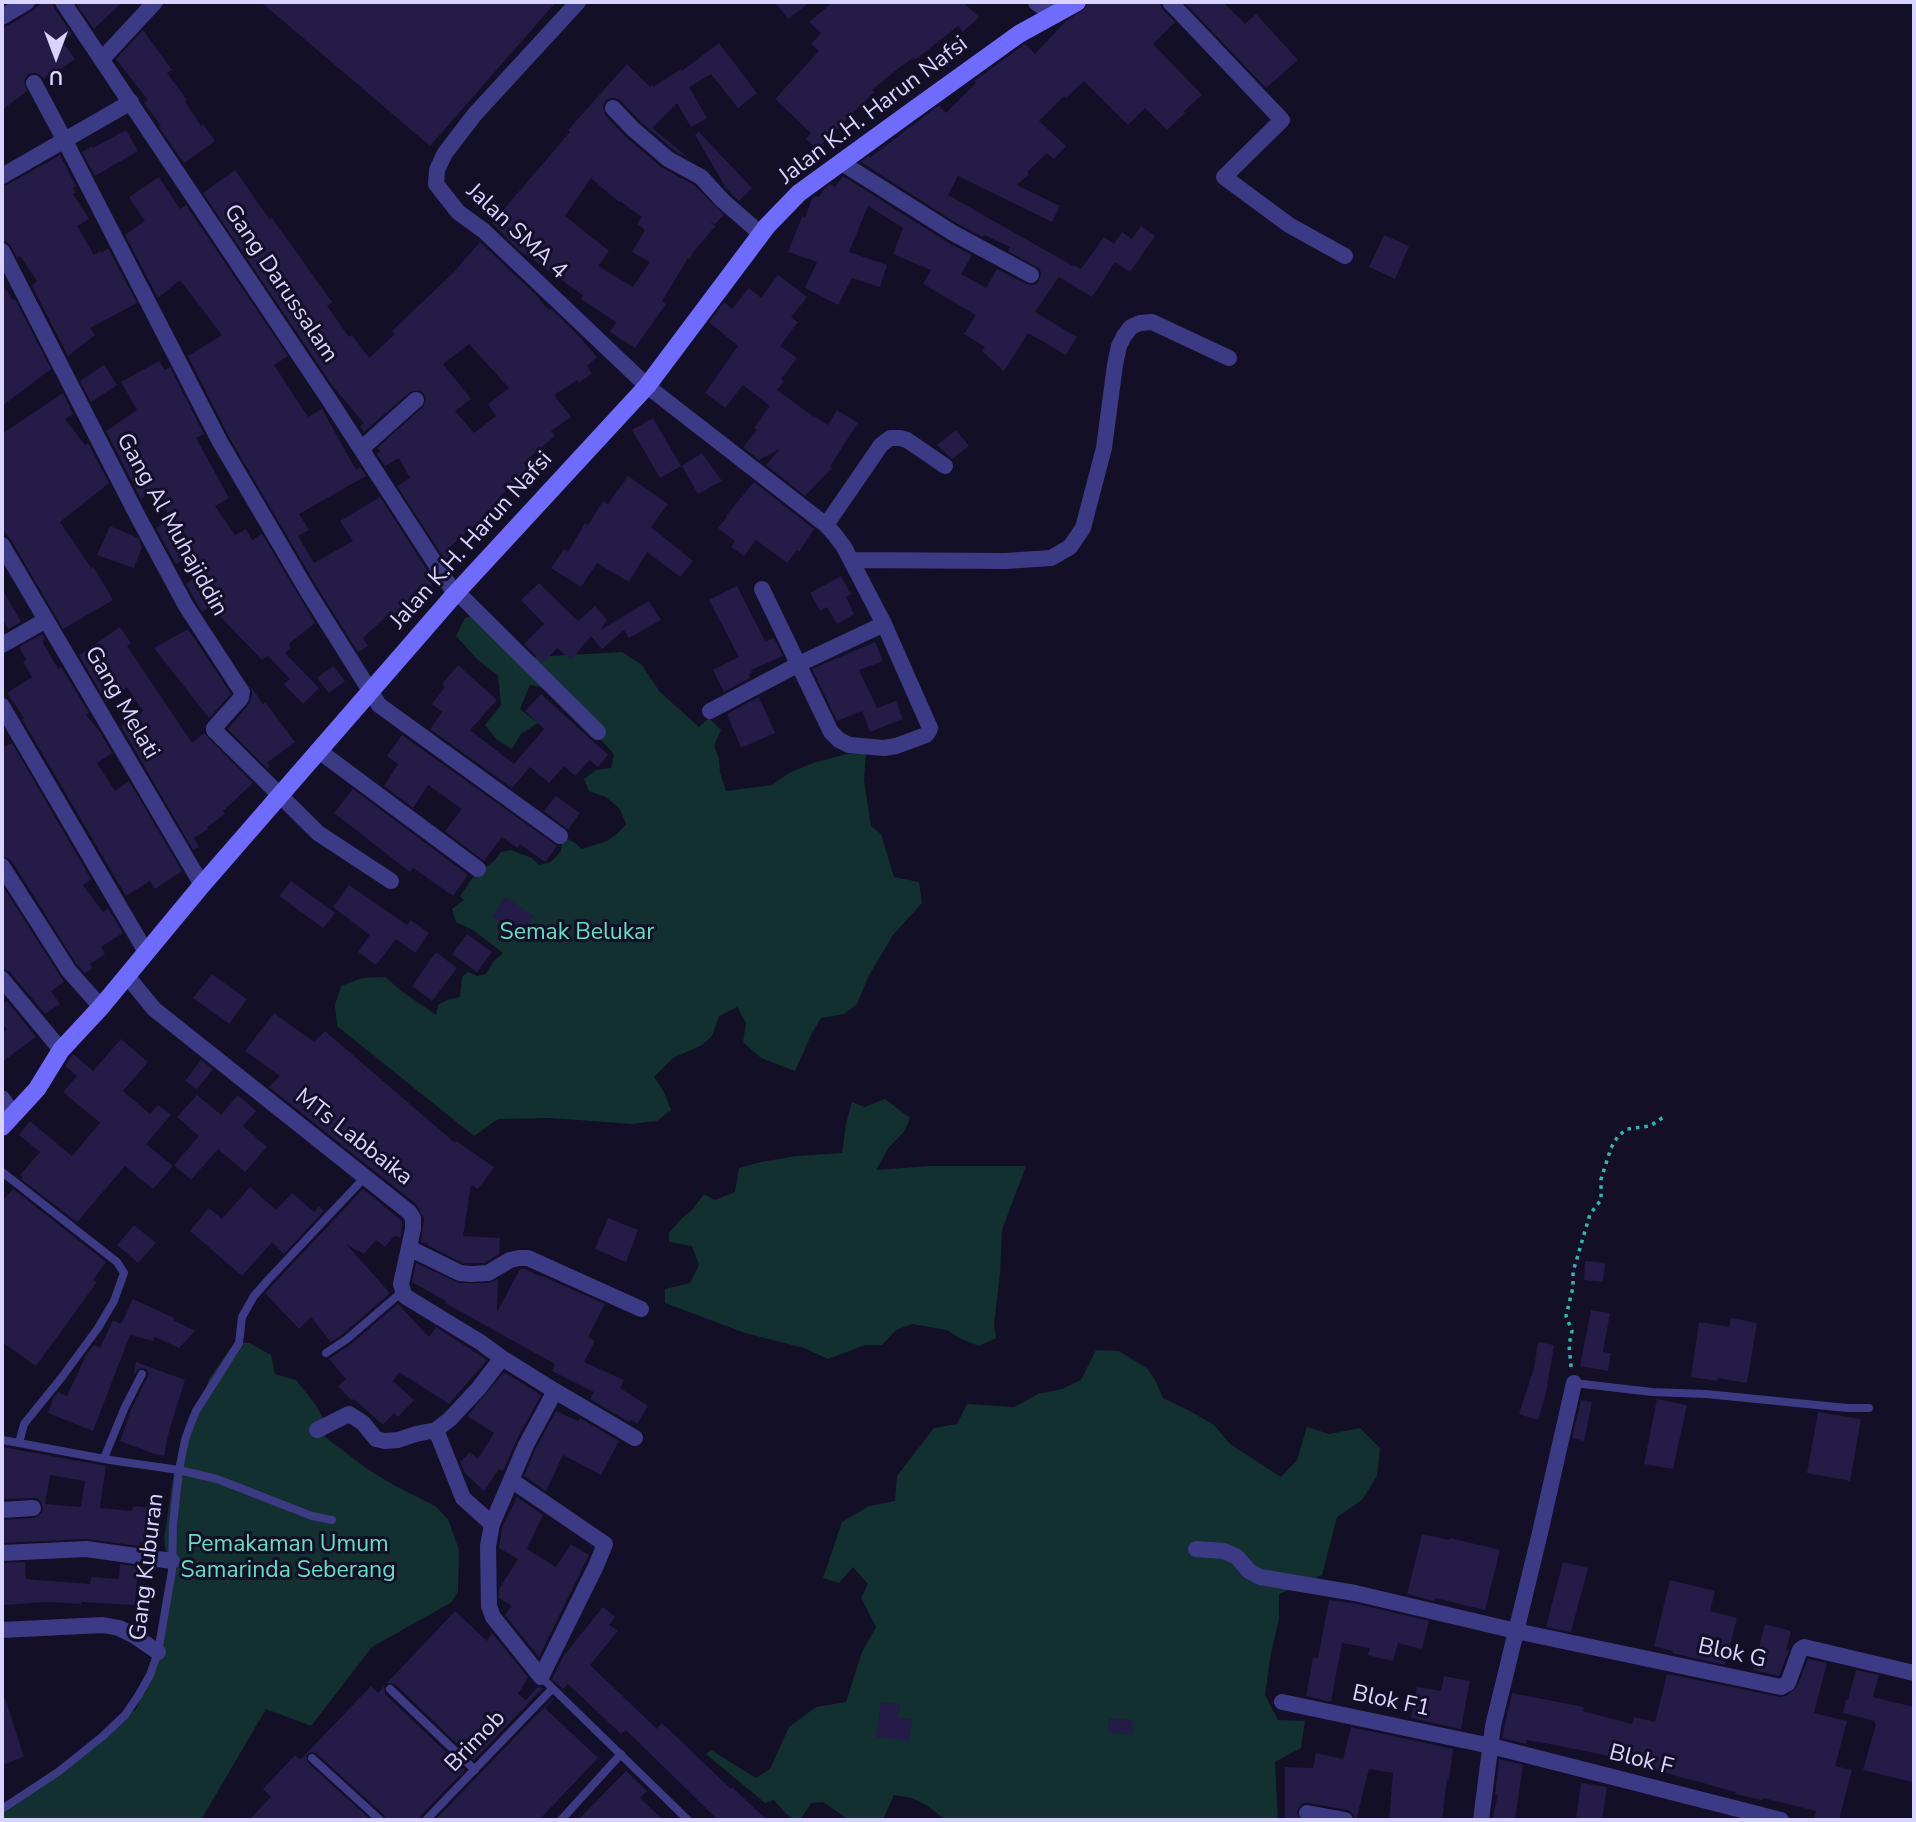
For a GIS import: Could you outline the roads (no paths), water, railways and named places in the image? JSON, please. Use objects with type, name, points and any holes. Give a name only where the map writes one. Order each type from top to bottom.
[{"type":"main road","name":"Jalan K.H. Harun Nafsi","points":[[7,1121],[37,1089],[61,1050],[101,1007],[318,751],[456,593],[647,386],[764,230],[799,193],[1019,34],[1048,6],[1077,2]]},
{"type":"street","points":[[2,17],[27,2]]},
{"type":"street","name":"Gang Darussalam","points":[[63,2],[456,593],[598,732]]},
{"type":"street","points":[[102,59],[155,2]]},
{"type":"street","name":"Jalan SMA 4","points":[[578,2],[475,114],[445,153],[437,170],[436,184],[458,212],[484,232],[647,386]]},
{"type":"street","points":[[1170,2],[1282,120],[1224,177],[1289,225],[1345,257]]},
{"type":"street","points":[[34,83],[220,442],[308,592],[379,705],[560,836]]},
{"type":"street","points":[[2,177],[131,102]]},
{"type":"street","points":[[613,107],[667,159],[701,177],[723,201],[764,230]]},
{"type":"street","points":[[842,163],[953,233],[1031,275]]},
{"type":"street","name":"Gang Al Muhajiddin","points":[[2,251],[180,594],[242,692],[241,698],[214,730],[280,796]]},
{"type":"street","points":[[851,560],[1005,561],[1051,558],[1070,547],[1083,528],[1104,448],[1119,346],[1131,327],[1152,322],[1229,358]]},
{"type":"street","points":[[647,386],[826,525],[844,547],[884,625],[930,728],[926,735],[884,748],[849,745],[839,740],[831,732],[762,589]]},
{"type":"street","points":[[361,449],[416,400]]},
{"type":"street","points":[[826,525],[881,445],[890,438],[906,440],[945,466]]},
{"type":"street","name":"Gang Melati","points":[[2,545],[202,885]]},
{"type":"street","points":[[2,645],[46,620]]},
{"type":"street","points":[[710,711],[799,664],[884,625]]},
{"type":"street","points":[[2,706],[146,952]]},
{"type":"street","points":[[318,751],[478,869]]},
{"type":"street","points":[[280,796],[318,833],[391,881]]},
{"type":"street","points":[[2,866],[69,971],[101,1007]]},
{"type":"street","name":"MTs Labbaika","points":[[127,976],[154,1009],[403,1206],[413,1218],[401,1284],[403,1291]]},
{"type":"street","points":[[2,979],[61,1050]]},
{"type":"street","points":[[2,1098],[7,1121]]},
{"type":"street","points":[[409,1248],[460,1273],[471,1275],[488,1273],[510,1260],[528,1258],[640,1309]]},
{"type":"street","points":[[403,1291],[408,1298],[502,1358],[635,1438]]},
{"type":"street","points":[[317,1430],[349,1414],[363,1423],[376,1439],[386,1441],[436,1430],[478,1389],[502,1358]]},
{"type":"street","points":[[1481,1820],[1493,1726],[1574,1383]]},
{"type":"street","points":[[511,1480],[605,1544],[547,1683],[498,1626],[489,1606],[488,1546],[492,1524],[526,1445],[555,1391]]},
{"type":"street","points":[[436,1430],[463,1498],[492,1524]]},
{"type":"street","points":[[2,1510],[33,1508]]},
{"type":"street","points":[[2,1553],[86,1549],[172,1561]]},
{"type":"street","points":[[1196,1549],[1224,1551],[1237,1557],[1249,1571],[1260,1577],[1330,1588],[1516,1631]]},
{"type":"street","points":[[2,1630],[103,1625],[119,1628],[158,1652]]},
{"type":"street","name":"Blok G","points":[[1516,1631],[1781,1687],[1788,1684],[1800,1650],[1804,1647],[1914,1673]]},
{"type":"street","name":"Blok F1","points":[[1282,1702],[1491,1746]]},
{"type":"street","name":"Blok F","points":[[1491,1746],[1776,1820]]},
{"type":"street","points":[[1307,1813],[1345,1820]]},
{"type":"lane","points":[[2,1172],[117,1262],[124,1273],[114,1301],[98,1328],[24,1424],[19,1443]]},
{"type":"lane","points":[[332,1520],[312,1516],[217,1479],[178,1470],[191,1423],[239,1343],[242,1317],[254,1296],[365,1177]]},
{"type":"lane","points":[[326,1353],[347,1339],[403,1291]]},
{"type":"lane","points":[[104,1458],[142,1374]]},
{"type":"lane","points":[[1574,1383],[1652,1392],[1869,1408]]},
{"type":"lane","name":"Gang Kuburan","points":[[2,1440],[178,1470],[172,1561],[158,1652],[150,1675],[125,1715],[103,1736],[58,1772],[2,1809]]},
{"type":"lane","points":[[547,1683],[688,1820]]},
{"type":"lane","name":"Brimob","points":[[426,1820],[475,1770],[547,1683]]},
{"type":"lane","points":[[390,1689],[475,1770]]},
{"type":"lane","points":[[561,1820],[621,1754]]},
{"type":"lane","points":[[312,1758],[380,1820]]},
{"type":"park label","name":"Semak Belukar","points":[[577,933]]},
{"type":"park label","name":"Pemakaman Umum Samarinda Seberang","points":[[288,1558]]}]
